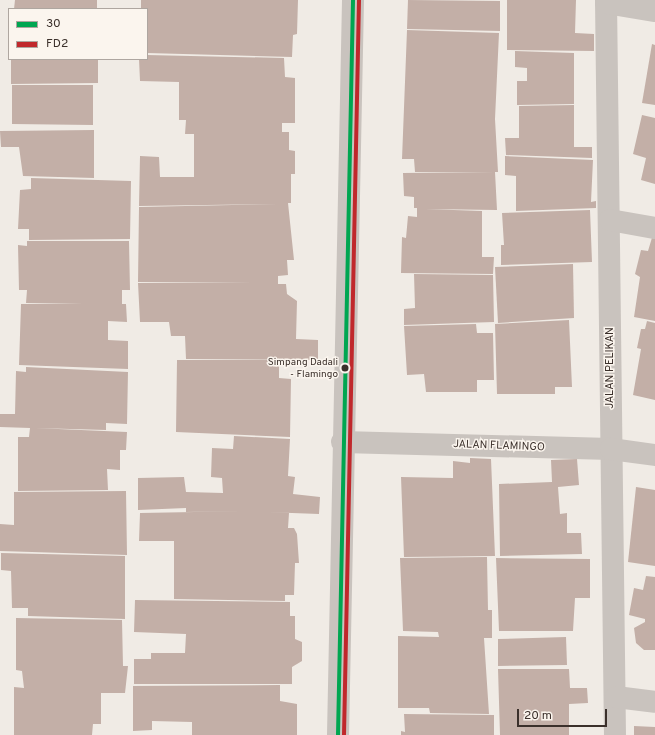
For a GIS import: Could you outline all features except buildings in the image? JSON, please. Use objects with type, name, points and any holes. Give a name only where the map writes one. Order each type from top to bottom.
[{"type":"street","points":[[338,735],[342,442],[353,0]]},
{"type":"street","points":[[606,1],[655,11]]},
{"type":"street","name":"JALAN PELIKAN","points":[[606,1],[610,220],[611,449],[616,696],[615,735]]},
{"type":"street","points":[[610,220],[655,228]]},
{"type":"street","name":"JALAN FLAMINGO","points":[[342,442],[611,449],[655,455]]},
{"type":"street","points":[[616,696],[655,702]]},
{"type":"transit line","name":"30","points":[[338,735],[353,0]]},
{"type":"transit line","name":"FD2","points":[[344,735],[359,0]]},
{"type":"place","name":"Simpang Dadali - Flamingo","points":[[345,368]]}]
